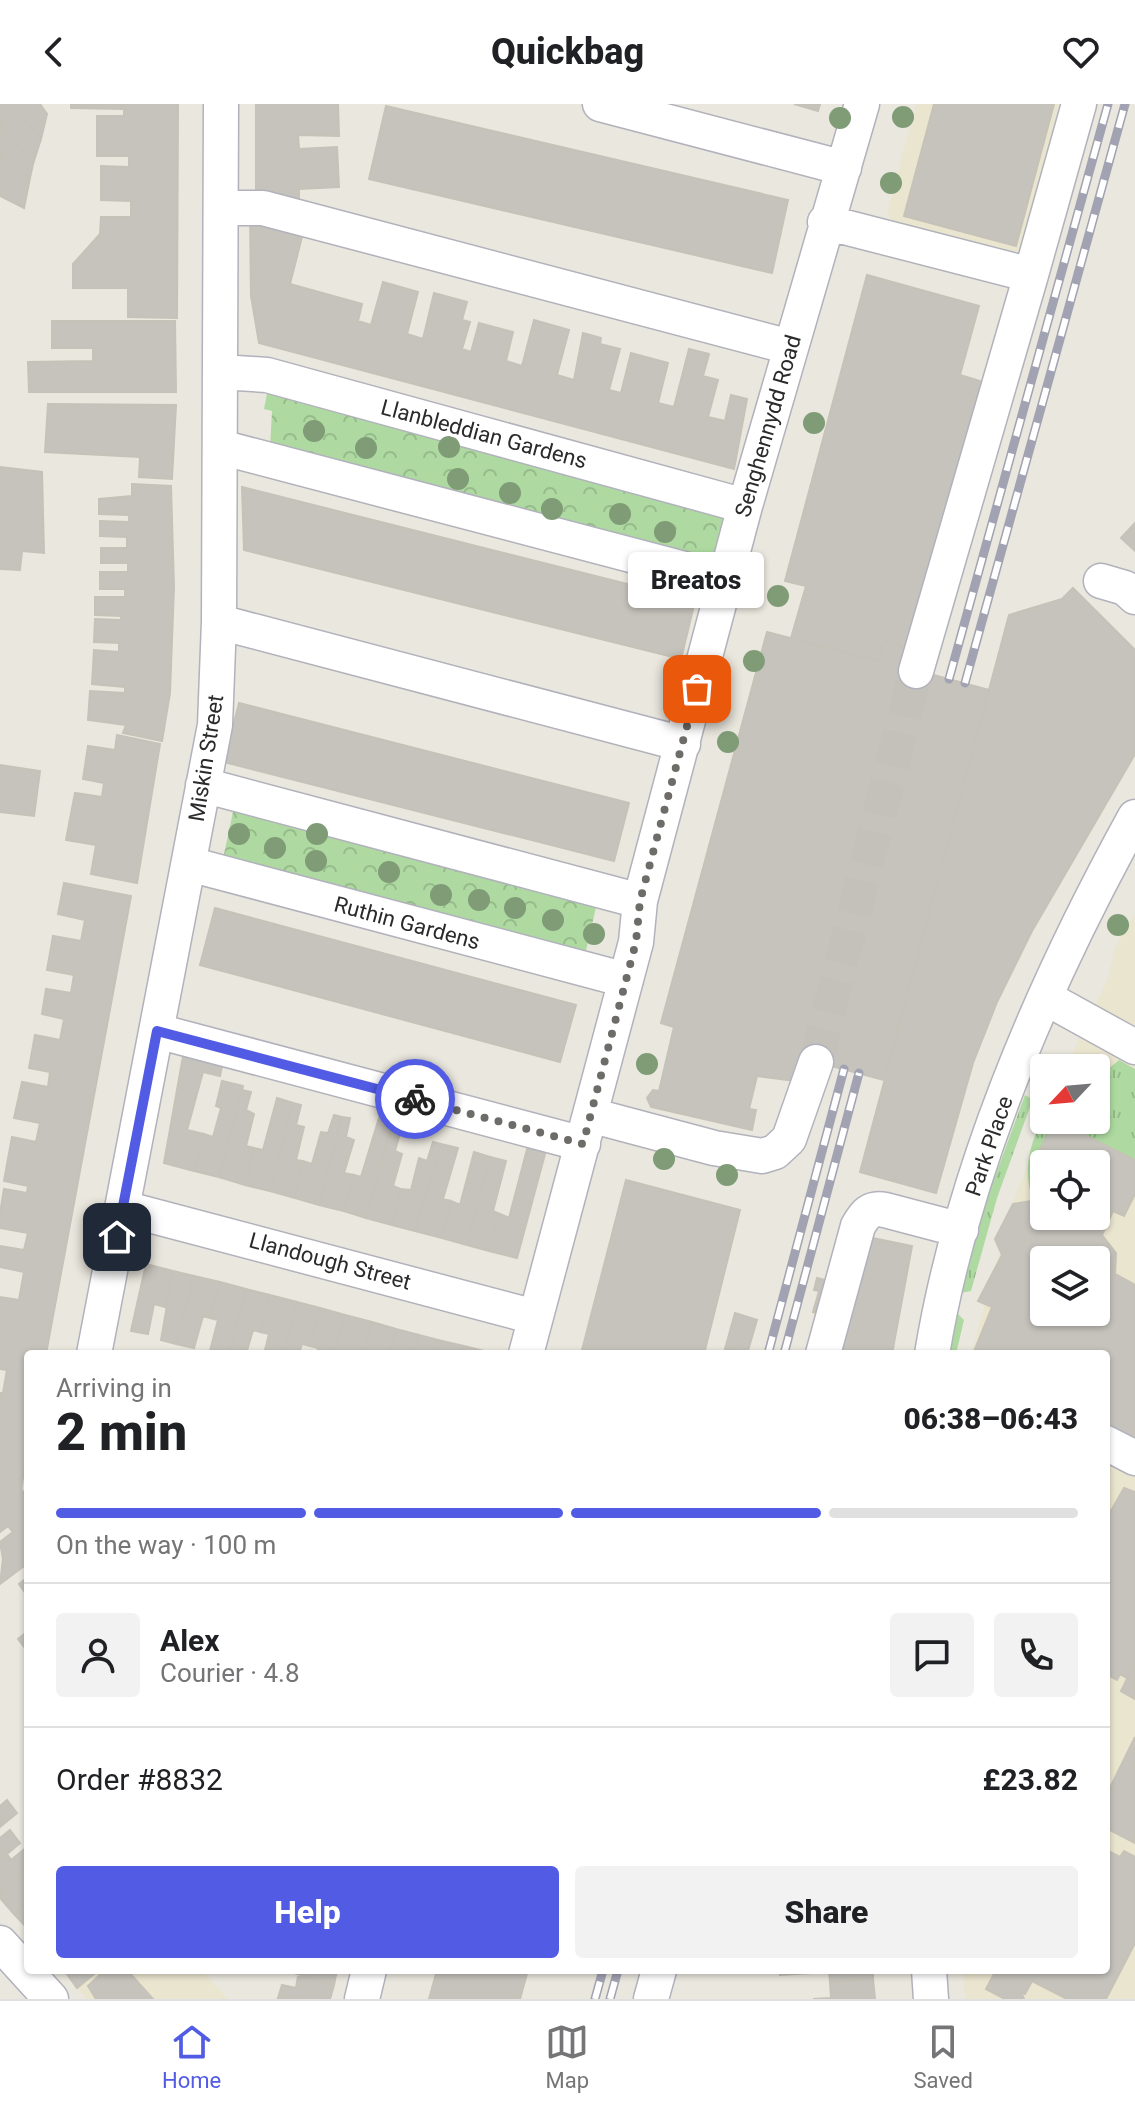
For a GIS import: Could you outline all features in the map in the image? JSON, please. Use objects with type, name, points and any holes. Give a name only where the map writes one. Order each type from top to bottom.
[{"type":"street","name":"Miskin Street","points":[[95,1350],[215,725],[219,622],[221,104]]},
{"type":"street","points":[[600,104],[844,168]]},
{"type":"street","name":"Senghennydd Road","points":[[527,1350],[636,942],[640,901],[745,506],[825,222],[836,199],[862,104]]},
{"type":"street","points":[[916,671],[1079,104]]},
{"type":"street","points":[[221,208],[263,208],[790,347]]},
{"type":"street","points":[[825,222],[1031,275]]},
{"type":"street","name":"Llanbleddian Gardens","points":[[221,372],[267,375],[745,506]]},
{"type":"street","points":[[220,447],[726,580]]},
{"type":"street","points":[[1101,581],[1125,588],[1135,597]]},
{"type":"street","points":[[219,622],[683,744]]},
{"type":"street","points":[[203,785],[640,901]]},
{"type":"street","name":"Park Place","points":[[933,1350],[961,1230],[1005,1100],[1079,923],[1135,817]]},
{"type":"street","name":"Ruthin Gardens","points":[[189,864],[626,980]]},
{"type":"street","points":[[1046,998],[1135,1047]]},
{"type":"street","points":[[157,1031],[586,1130],[762,1156],[775,1152],[789,1139],[816,1062]]},
{"type":"street","name":"Llandough Street","points":[[123,1208],[535,1317]]},
{"type":"street","points":[[824,1350],[858,1226],[865,1213],[876,1208],[961,1230]]},
{"type":"street","points":[[1110,1445],[1135,1458]]},
{"type":"street","points":[[0,1943],[24,1969]]},
{"type":"street","points":[[28,1974],[51,1999]]},
{"type":"street","points":[[362,1999],[368,1974]]},
{"type":"street","points":[[651,1999],[658,1974]]},
{"type":"street","points":[[929,1974],[931,1999]]},
{"type":"shaded area","points":[[916,104],[1072,104],[1025,256],[896,225],[887,214]]},
{"type":"shaded area","points":[[1135,914],[1135,1449],[1110,1367],[1110,1350],[972,1350],[1014,1200],[1030,1159],[1030,1230],[1110,1230],[1110,1150],[1033,1150],[1040,1134],[1110,1134],[1110,1054],[1072,1054],[1108,979],[1115,947]]},
{"type":"shaded area","points":[[1110,1453],[1135,1466],[1135,1999],[965,1999],[963,1974],[1110,1974]]},
{"type":"shaded area","points":[[93,1974],[205,1974],[228,1999],[86,1999],[77,1988]]},
{"type":"green space","points":[[268,388],[721,515],[724,521],[714,561],[270,448],[272,411],[264,409]]},
{"type":"green space","points":[[234,807],[597,903],[584,959],[223,859]]},
{"type":"green space","points":[[1119,1060],[1135,1069],[1135,1160],[1084,1134],[1110,1134],[1110,1068]]},
{"type":"green space","points":[[1025,1095],[1030,1098],[1030,1107],[997,1198],[971,1291],[961,1293],[986,1201]]},
{"type":"green space","points":[[1048,1134],[1040,1150],[1030,1150],[1035,1135]]},
{"type":"green space","points":[[1030,1152],[1030,1190],[1028,1175]]},
{"type":"green space","points":[[956,1312],[964,1320],[957,1350],[949,1350]]},
{"type":"building","points":[[0,104],[13,104],[41,139],[33,164],[0,124]]},
{"type":"building","points":[[13,104],[40,104],[47,114],[41,139]]},
{"type":"building","points":[[71,104],[178,104],[177,318],[128,317],[128,288],[73,288],[73,264],[100,234],[101,217],[131,217],[131,201],[101,200],[101,166],[129,167],[129,156],[97,156],[97,116],[124,116],[124,109],[71,108]]},
{"type":"building","points":[[256,104],[338,104],[339,136],[298,135],[299,149],[337,147],[339,187],[299,189],[299,205],[256,196]]},
{"type":"building","points":[[794,104],[820,104],[818,111]]},
{"type":"building","points":[[934,104],[1054,104],[1016,246],[904,216]]},
{"type":"building","points":[[386,106],[788,200],[772,273],[369,179]]},
{"type":"building","points":[[0,124],[33,164],[30,178],[0,157]]},
{"type":"building","points":[[0,157],[30,178],[24,208],[0,196]]},
{"type":"building","points":[[250,214],[304,229],[290,284],[362,304],[358,321],[371,325],[383,282],[418,292],[407,334],[423,339],[434,293],[467,302],[462,320],[470,322],[462,349],[471,352],[479,323],[513,332],[506,361],[522,366],[534,320],[569,330],[557,375],[574,380],[583,333],[601,338],[600,344],[620,349],[609,390],[621,393],[631,353],[668,363],[658,403],[674,407],[689,349],[709,354],[703,376],[718,380],[708,417],[725,421],[731,395],[747,399],[734,469],[259,343],[251,296]]},
{"type":"building","points":[[867,275],[979,306],[960,375],[983,382],[908,647],[884,641],[878,661],[791,638],[806,586],[785,581]]},
{"type":"building","points":[[52,321],[175,321],[176,392],[29,392],[28,362],[93,361],[93,348],[52,348]]},
{"type":"building","points":[[48,404],[176,405],[172,479],[139,477],[140,457],[45,452]]},
{"type":"building","points":[[0,467],[42,472],[44,553],[22,551],[20,570],[0,569]]},
{"type":"building","points":[[132,484],[171,486],[174,587],[170,693],[162,741],[123,733],[126,725],[88,720],[90,691],[125,693],[125,687],[92,684],[94,650],[119,652],[119,643],[94,642],[95,619],[121,620],[121,616],[95,615],[95,597],[125,597],[125,589],[100,589],[100,572],[128,572],[128,563],[101,563],[101,548],[127,548],[127,537],[100,536],[100,521],[129,522],[129,515],[99,514],[99,499],[132,496]]},
{"type":"building","points":[[242,487],[695,601],[681,659],[244,550]]},
{"type":"building","points":[[1135,523],[1135,551],[1121,538]]},
{"type":"building","points":[[1073,588],[1135,650],[1135,754],[1032,931],[997,1002],[973,1063],[936,1193],[860,1172],[1009,615],[1062,599]]},
{"type":"building","points":[[767,632],[878,661],[884,641],[908,647],[904,667],[989,690],[884,1080],[816,1062],[795,1081],[757,1076],[749,1109],[756,1110],[752,1130],[651,1107],[647,1098],[653,1090],[659,1091],[674,1027],[661,1023]]},
{"type":"building","points":[[239,703],[629,803],[614,861],[224,762]]},
{"type":"building","points":[[117,735],[160,744],[137,883],[91,874],[96,845],[66,840],[75,793],[102,797],[104,783],[83,779],[88,746],[115,750]]},
{"type":"building","points":[[0,765],[40,771],[34,816],[0,812]]},
{"type":"building","points":[[64,883],[131,896],[47,1350],[24,1350],[24,1472],[21,1489],[24,1493],[24,1566],[0,1584],[3,1559],[0,1542],[13,1532],[8,1526],[0,1532],[0,1393],[3,1393],[7,1370],[0,1369],[0,1297],[19,1300],[24,1272],[0,1267],[0,1246],[24,1250],[28,1233],[0,1228],[0,1213],[4,1189],[27,1193],[28,1186],[4,1181],[12,1137],[36,1142],[40,1123],[14,1118],[22,1082],[48,1087],[50,1072],[29,1068],[35,1035],[60,1040],[64,1019],[42,1014],[46,989],[71,993],[74,975],[47,970],[53,936],[81,941],[85,920],[58,914]]},
{"type":"building","points":[[215,908],[576,1005],[560,1062],[200,965]]},
{"type":"building","points":[[185,1045],[224,1056],[220,1076],[203,1072],[187,1130],[204,1134],[194,1171],[164,1163]]},
{"type":"building","points":[[222,1081],[243,1086],[219,1177],[194,1171],[204,1134],[213,1137],[221,1108],[216,1106]]},
{"type":"building","points":[[242,1090],[251,1092],[246,1110],[254,1114],[246,1146],[254,1148],[245,1185],[219,1177]]},
{"type":"building","points":[[277,1098],[293,1103],[270,1191],[245,1185],[254,1148],[263,1150]]},
{"type":"building","points":[[293,1103],[301,1105],[296,1125],[304,1127],[296,1160],[303,1161],[295,1198],[270,1191]]},
{"type":"building","points":[[382,1108],[395,1112],[366,1218],[344,1211],[354,1175],[361,1177]]},
{"type":"building","points":[[334,1115],[342,1117],[319,1205],[295,1198],[303,1161],[312,1164],[321,1132],[328,1133]]},
{"type":"building","points":[[342,1117],[350,1118],[346,1137],[354,1140],[344,1173],[354,1175],[344,1211],[319,1205]]},
{"type":"building","points":[[391,1131],[400,1133],[395,1151],[402,1154],[393,1186],[401,1189],[392,1225],[366,1218]]},
{"type":"building","points":[[1048,1134],[1083,1134],[1135,1160],[1135,1194],[1124,1216],[1113,1211],[1110,1218],[1110,1150],[1040,1150]]},
{"type":"building","points":[[530,1138],[548,1143],[517,1258],[489,1251],[500,1214],[509,1218]]},
{"type":"building","points":[[433,1142],[441,1144],[415,1231],[392,1225],[401,1189],[411,1190],[419,1158],[427,1161]]},
{"type":"building","points":[[441,1144],[458,1148],[443,1199],[451,1201],[442,1238],[415,1231]]},
{"type":"building","points":[[474,1152],[490,1157],[467,1245],[442,1238],[451,1201],[460,1205]]},
{"type":"building","points":[[490,1157],[506,1161],[493,1211],[500,1214],[489,1251],[467,1245]]},
{"type":"building","points":[[626,1180],[740,1210],[705,1350],[582,1350]]},
{"type":"building","points":[[1030,1201],[1030,1230],[1104,1230],[1102,1235],[1116,1253],[1115,1274],[1135,1285],[1135,1444],[1110,1431],[1110,1350],[975,1350],[992,1307],[978,1301],[1002,1255],[995,1239],[1013,1204]]},
{"type":"building","points":[[863,1236],[912,1246],[893,1350],[836,1350]]},
{"type":"building","points":[[146,1264],[173,1271],[165,1307],[154,1304],[148,1334],[131,1331]]},
{"type":"building","points":[[173,1271],[194,1276],[176,1344],[161,1340]]},
{"type":"building","points":[[194,1276],[220,1282],[210,1318],[203,1316],[194,1348],[176,1344]]},
{"type":"building","points":[[817,1278],[833,1282],[825,1316],[813,1312],[819,1291],[814,1290]]},
{"type":"building","points":[[220,1282],[246,1289],[230,1350],[210,1350],[218,1320],[210,1318]]},
{"type":"building","points":[[246,1289],[270,1295],[260,1332],[253,1330],[247,1350],[230,1350]]},
{"type":"building","points":[[270,1295],[297,1302],[284,1350],[265,1350],[269,1334],[260,1332]]},
{"type":"building","points":[[297,1302],[320,1308],[310,1346],[302,1344],[300,1350],[284,1350]]},
{"type":"building","points":[[320,1308],[345,1315],[335,1350],[318,1350],[310,1346]]},
{"type":"building","points":[[735,1313],[757,1320],[748,1350],[725,1349]]},
{"type":"building","points":[[345,1315],[372,1322],[364,1350],[335,1350]]},
{"type":"building","points":[[372,1322],[396,1329],[390,1350],[364,1350]]},
{"type":"building","points":[[396,1329],[419,1335],[415,1350],[390,1350]]},
{"type":"building","points":[[419,1335],[442,1341],[440,1350],[415,1350]]},
{"type":"building","points":[[442,1341],[464,1346],[463,1350],[440,1350]]},
{"type":"building","points":[[1124,1488],[1135,1492],[1135,1663],[1127,1678],[1120,1674],[1117,1680],[1110,1676],[1111,1511]]},
{"type":"building","points":[[1135,1663],[1135,1699],[1121,1691]]},
{"type":"building","points":[[1135,1737],[1135,1843],[1110,1830],[1110,1788]]},
{"type":"building","points":[[7,1800],[17,1813],[0,1827],[0,1806]]},
{"type":"building","points":[[10,1830],[20,1843],[0,1860],[0,1838]]},
{"type":"building","points":[[24,1849],[24,1871],[0,1891],[0,1860],[7,1854],[11,1860]]},
{"type":"building","points":[[1124,1851],[1135,1857],[1135,1943],[1106,1999],[1067,1999],[1032,1981],[1025,1994],[1021,1991],[1024,1999],[1005,1999],[986,1989],[994,1974],[1110,1974],[1110,1852],[1120,1857]]},
{"type":"building","points":[[24,1873],[24,1905],[14,1914],[0,1898],[0,1891]]},
{"type":"building","points":[[24,1905],[24,1925],[14,1914]]},
{"type":"building","points":[[67,1974],[94,1974],[77,1988]]},
{"type":"building","points":[[101,1974],[131,1974],[153,1999],[96,1999],[88,1986]]},
{"type":"building","points":[[297,1974],[336,1974],[334,1985]]},
{"type":"building","points":[[436,1974],[527,1974],[520,1999],[429,1999]]},
{"type":"building","points":[[829,1974],[873,1974],[873,1979],[830,1982]]},
{"type":"building","points":[[298,1976],[334,1985],[330,1999],[278,1998],[282,1985],[296,1988]]},
{"type":"building","points":[[873,1979],[875,1999],[813,1999],[831,1998],[830,1982]]},
{"type":"tunnel","points":[[816,1062],[916,671]]},
{"type":"railway","points":[[949,679],[1108,104]]},
{"type":"railway","points":[[965,683],[1125,104]]},
{"type":"railway","points":[[769,1350],[844,1069]]},
{"type":"railway","points":[[785,1350],[859,1073]]},
{"type":"railway","points":[[595,1999],[602,1974]]},
{"type":"railway","points":[[610,1999],[617,1974]]},
{"type":"way so far","points":[[415,1099],[583,1144],[636,942],[640,901],[697,689]]},
{"type":"place","name":"Breatos","points":[[697,689]]},
{"type":"route","points":[[117,1237],[157,1031],[415,1099]]}]
